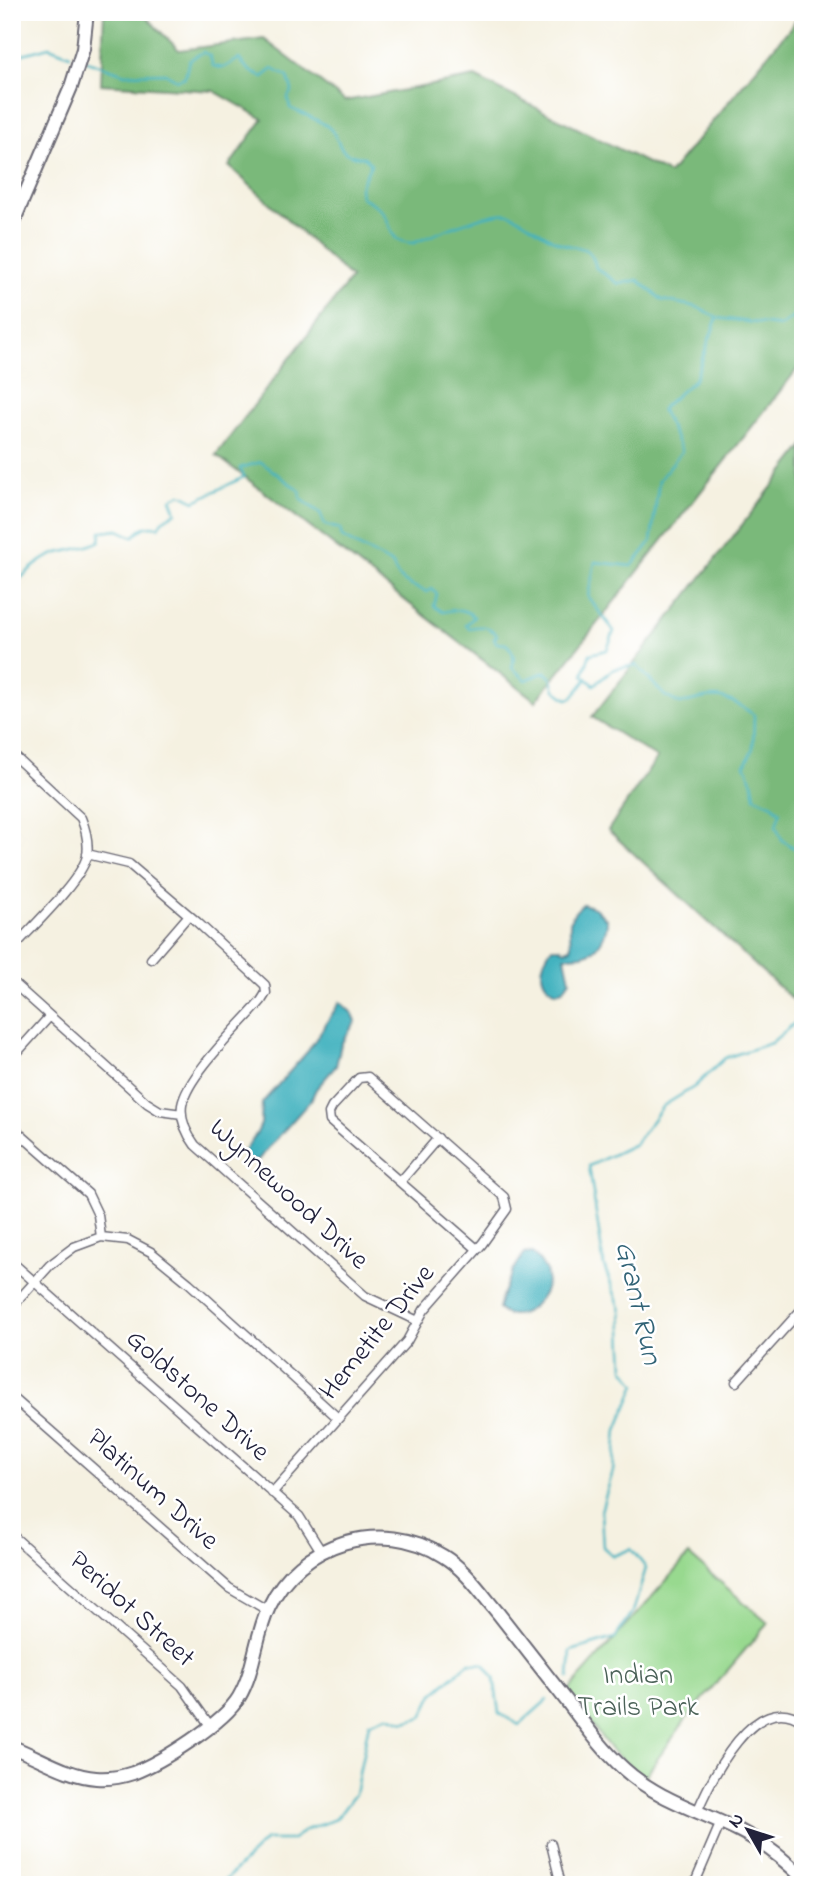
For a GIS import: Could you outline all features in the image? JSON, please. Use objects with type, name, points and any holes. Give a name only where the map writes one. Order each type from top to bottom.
[{"type":"street","points":[[12,225],[71,87],[83,50],[87,12]]},
{"type":"street","points":[[12,754],[81,818],[87,840],[87,854],[81,869],[12,949]]},
{"type":"street","name":"Wynnewood Drive","points":[[87,854],[129,864],[262,981],[266,989],[261,1002],[196,1076],[187,1090],[182,1114],[185,1128],[195,1145],[349,1282],[376,1302],[418,1321]]},
{"type":"street","points":[[151,959],[189,915]]},
{"type":"street","points":[[12,982],[147,1103],[160,1111],[182,1114]]},
{"type":"street","points":[[12,1058],[49,1017]]},
{"type":"street","points":[[400,1182],[438,1138],[368,1077],[359,1077],[329,1113],[330,1121],[400,1182],[477,1249]]},
{"type":"street","points":[[12,1127],[88,1194],[98,1215],[101,1237]]},
{"type":"street","name":"Hemetite Drive","points":[[272,1493],[407,1341],[427,1306],[505,1214],[507,1203],[504,1197],[438,1138]]},
{"type":"street","points":[[12,1307],[61,1255],[101,1237],[128,1240],[152,1252],[338,1418]]},
{"type":"street","name":"Goldstone Drive","points":[[12,1262],[299,1516],[321,1551]]},
{"type":"street","points":[[736,1382],[803,1308]]},
{"type":"street","name":"Platinum Drive","points":[[12,1397],[229,1588],[267,1611]]},
{"type":"street","name":"Peridot Street","points":[[12,1535],[182,1686],[211,1727]]},
{"type":"street","points":[[12,1747],[78,1774],[108,1778],[142,1768],[211,1727],[231,1709],[244,1686],[267,1611],[279,1588],[291,1574],[321,1551],[352,1540],[384,1537],[412,1542],[443,1556],[473,1583],[618,1764],[657,1793],[755,1839],[803,1878]]},
{"type":"street","points":[[697,1812],[710,1781],[721,1764],[760,1719],[778,1713],[790,1714],[803,1722]]},
{"type":"street","points":[[694,1885],[720,1822]]},
{"type":"street","points":[[551,1844],[561,1885]]},
{"type":"green space","points":[[104,12],[141,12],[179,50],[264,39],[345,101],[475,77],[669,174],[803,12],[803,362],[536,701],[216,455],[351,278],[229,166],[263,119],[214,91],[101,84]]},
{"type":"green space","points":[[803,447],[803,603],[792,642],[803,683],[803,1009],[608,830],[657,758],[592,717]]},
{"type":"green space","name":"Indian Trails Park","points":[[689,1555],[768,1623],[687,1718],[643,1779],[612,1751],[567,1692]]},
{"type":"water","points":[[583,904],[595,908],[607,920],[605,931],[601,942],[593,950],[582,955],[565,957],[570,980],[563,990],[556,992],[545,983],[543,966],[552,947],[565,950],[571,948],[571,919]]},
{"type":"water","points":[[340,1002],[353,1014],[356,1021],[341,1044],[336,1066],[316,1089],[311,1100],[257,1161],[247,1160],[244,1151],[261,1124],[262,1103],[308,1051]]},
{"type":"water","points":[[532,1253],[546,1271],[545,1290],[540,1299],[525,1312],[506,1314],[498,1309],[505,1287],[524,1254]]},
{"type":"waterway","points":[[12,57],[49,47],[70,55]]},
{"type":"waterway","points":[[87,61],[125,74],[165,73],[177,80],[185,77],[189,60],[203,52],[210,56],[213,66],[223,68],[239,59],[249,70],[263,77],[273,69],[288,77],[292,90],[288,97],[290,108],[327,126],[347,154],[364,157],[371,164],[360,187],[361,197],[382,211],[393,235],[400,241],[414,243],[479,218],[513,215],[560,243],[587,251],[596,268],[619,284],[638,280],[662,300],[697,307],[716,317]]},
{"type":"waterway","name":"Grant Run","points":[[803,310],[781,326],[717,318],[695,379],[661,409],[682,451],[659,480],[651,542],[632,566],[595,562],[588,597],[614,631],[607,650],[590,654],[583,675],[594,685],[614,669],[636,665],[665,696],[680,704],[711,697],[727,699],[754,715],[753,748],[745,765],[752,780],[755,797],[773,805],[780,812],[776,826],[782,840],[799,851],[803,849]]},
{"type":"waterway","points":[[21,578],[50,556],[100,541],[101,532],[118,530],[133,537],[144,528],[158,527],[176,512],[171,499],[181,494],[195,501],[244,477],[240,468],[261,462],[300,491],[301,499],[320,513],[325,525],[340,529],[342,537],[393,565],[398,576],[406,583],[427,592],[432,589],[437,594],[434,606],[443,612],[467,612],[474,617],[466,625],[469,628],[491,629],[497,635],[494,639],[497,643],[506,644],[512,652],[512,668],[526,680],[545,672],[552,679],[555,690],[567,699],[572,698],[586,680]]},
{"type":"waterway","points":[[12,589],[15,585]]},
{"type":"waterway","name":"Grant Run","points":[[569,1678],[571,1651],[615,1638],[633,1612],[646,1568],[631,1549],[613,1556],[603,1547],[601,1511],[613,1471],[617,1430],[636,1384],[624,1368],[621,1310],[604,1266],[589,1166],[635,1144],[663,1106],[694,1087],[725,1058],[771,1043],[803,1016]]},
{"type":"waterway","name":"Grant Run","points":[[220,1885],[266,1840],[291,1840],[306,1830],[336,1819],[355,1794],[369,1723],[388,1716],[405,1722],[422,1717],[433,1694],[469,1663],[484,1664],[494,1678],[499,1713],[519,1725],[547,1700]]},
{"type":"waterway","name":"Grant Run","points":[[155,1885],[163,1878],[176,1885]]},
{"type":"waterway","name":"Grant Run","points":[[12,1884],[25,1882],[36,1885]]}]
